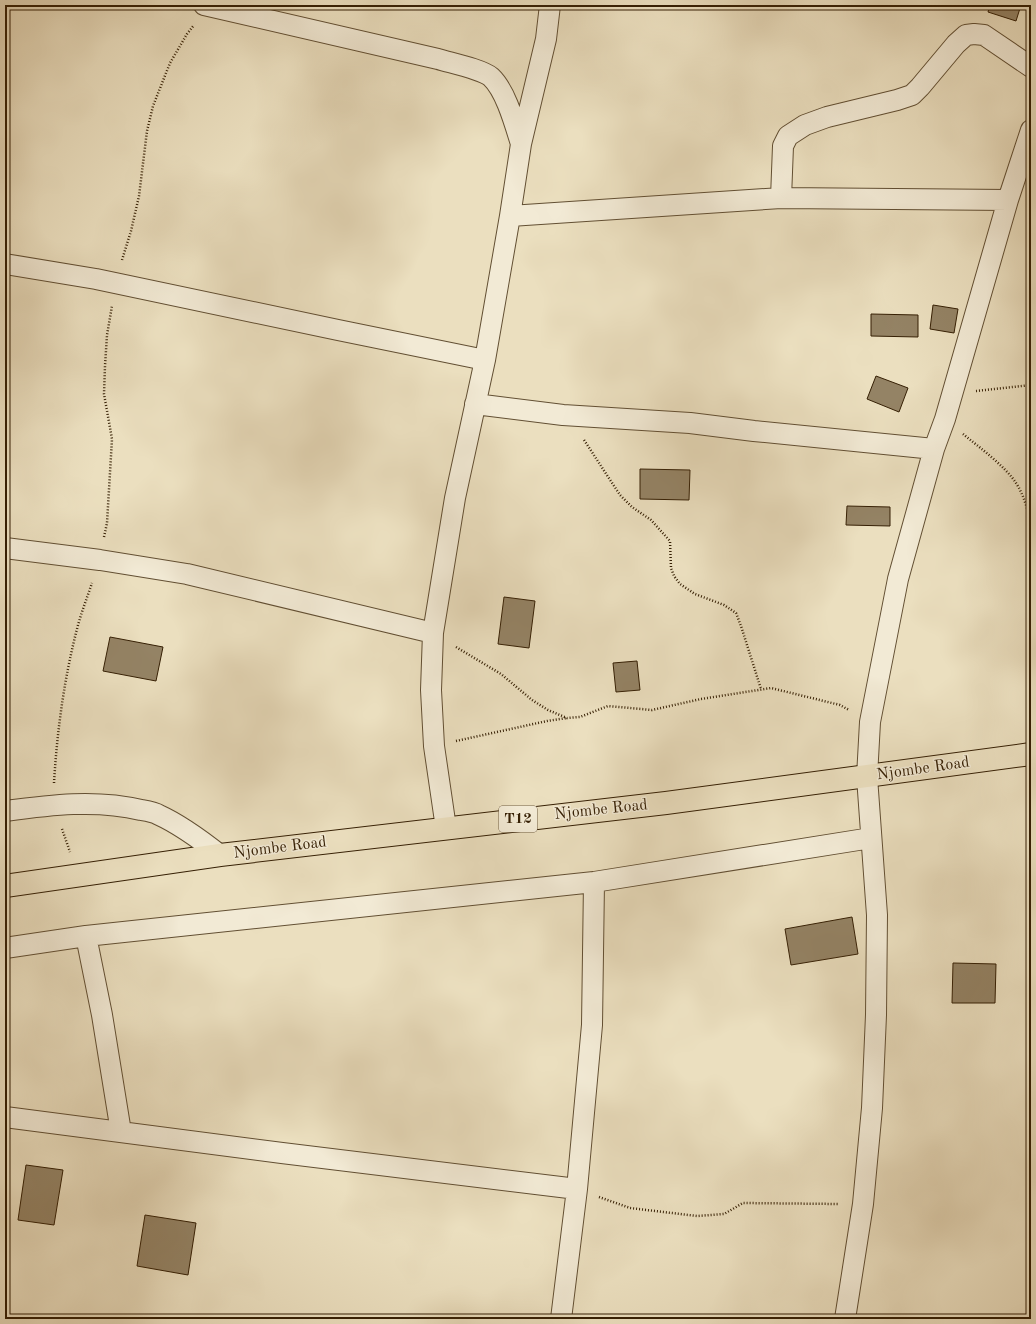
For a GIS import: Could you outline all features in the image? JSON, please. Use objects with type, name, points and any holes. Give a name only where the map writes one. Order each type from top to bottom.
[{"type":"highway","name":"Njombe Road","points":[[5,886],[220,855],[666,803],[1031,754]]},
{"type":"street","points":[[446,828],[434,746],[431,690],[433,633],[455,498],[474,404],[485,360],[521,144],[546,39],[550,5]]},
{"type":"street","points":[[217,6],[438,59],[475,70],[490,77],[500,89],[512,115],[521,144]]},
{"type":"street","points":[[781,198],[783,146],[788,136],[806,125],[826,117],[912,95],[920,88],[956,44],[966,35],[984,35],[1031,67]]},
{"type":"street","points":[[845,1319],[863,1204],[872,1108],[876,1015],[877,915],[867,777],[870,722],[898,579],[934,450],[945,419],[1008,200],[1031,130]]},
{"type":"street","points":[[510,216],[781,198],[1008,200]]},
{"type":"street","points":[[5,264],[96,279],[485,360]]},
{"type":"street","points":[[474,404],[563,415],[690,423],[934,450]]},
{"type":"street","points":[[5,548],[100,560],[187,574],[433,633]]},
{"type":"street","points":[[5,812],[52,805],[87,804],[126,806],[158,814],[185,829],[220,855]]},
{"type":"street","points":[[5,948],[86,936],[594,882],[871,838]]},
{"type":"street","points":[[561,1319],[578,1189],[592,1025],[594,882]]},
{"type":"street","points":[[86,936],[102,1015],[121,1132]]},
{"type":"street","points":[[5,1117],[578,1189]]},
{"type":"path","points":[[78,875],[52,805],[56,752],[67,673],[77,628],[100,560],[107,523],[112,439],[104,394],[107,335],[122,257],[132,231],[139,196],[147,131],[153,106],[170,64],[187,34],[217,6]]},
{"type":"path","points":[[952,394],[1031,385]]},
{"type":"path","points":[[563,415],[588,445],[620,495],[632,507],[651,520],[670,541],[671,568],[674,576],[680,584],[695,594],[724,605],[736,613],[761,689]]},
{"type":"path","points":[[945,419],[1007,472],[1016,483],[1023,497],[1031,522]]},
{"type":"path","points":[[433,633],[501,674],[532,700],[548,710],[567,718]]},
{"type":"path","points":[[434,746],[547,721],[580,717],[608,706],[652,710],[701,699],[771,688],[840,705],[870,722]]},
{"type":"path","points":[[578,1189],[630,1208],[698,1216],[724,1214],[743,1203],[863,1204]]},
{"type":"building","points":[[990,5],[1021,5],[1016,21],[988,12]]},
{"type":"building","points":[[933,305],[958,309],[954,333],[930,329]]},
{"type":"building","points":[[871,314],[918,315],[918,337],[871,336]]},
{"type":"building","points":[[876,376],[908,388],[899,412],[867,399]]},
{"type":"building","points":[[640,469],[690,470],[689,500],[640,499]]},
{"type":"building","points":[[847,506],[890,507],[890,526],[846,525]]},
{"type":"building","points":[[504,597],[535,601],[529,648],[498,644]]},
{"type":"building","points":[[110,637],[163,647],[156,681],[103,671]]},
{"type":"building","points":[[637,661],[640,690],[616,692],[613,663]]},
{"type":"building","points":[[852,917],[858,954],[791,965],[785,929]]},
{"type":"building","points":[[953,963],[996,964],[995,1003],[952,1003]]},
{"type":"building","points":[[26,1165],[63,1170],[54,1225],[18,1220]]},
{"type":"building","points":[[145,1215],[196,1223],[188,1275],[137,1266]]}]
